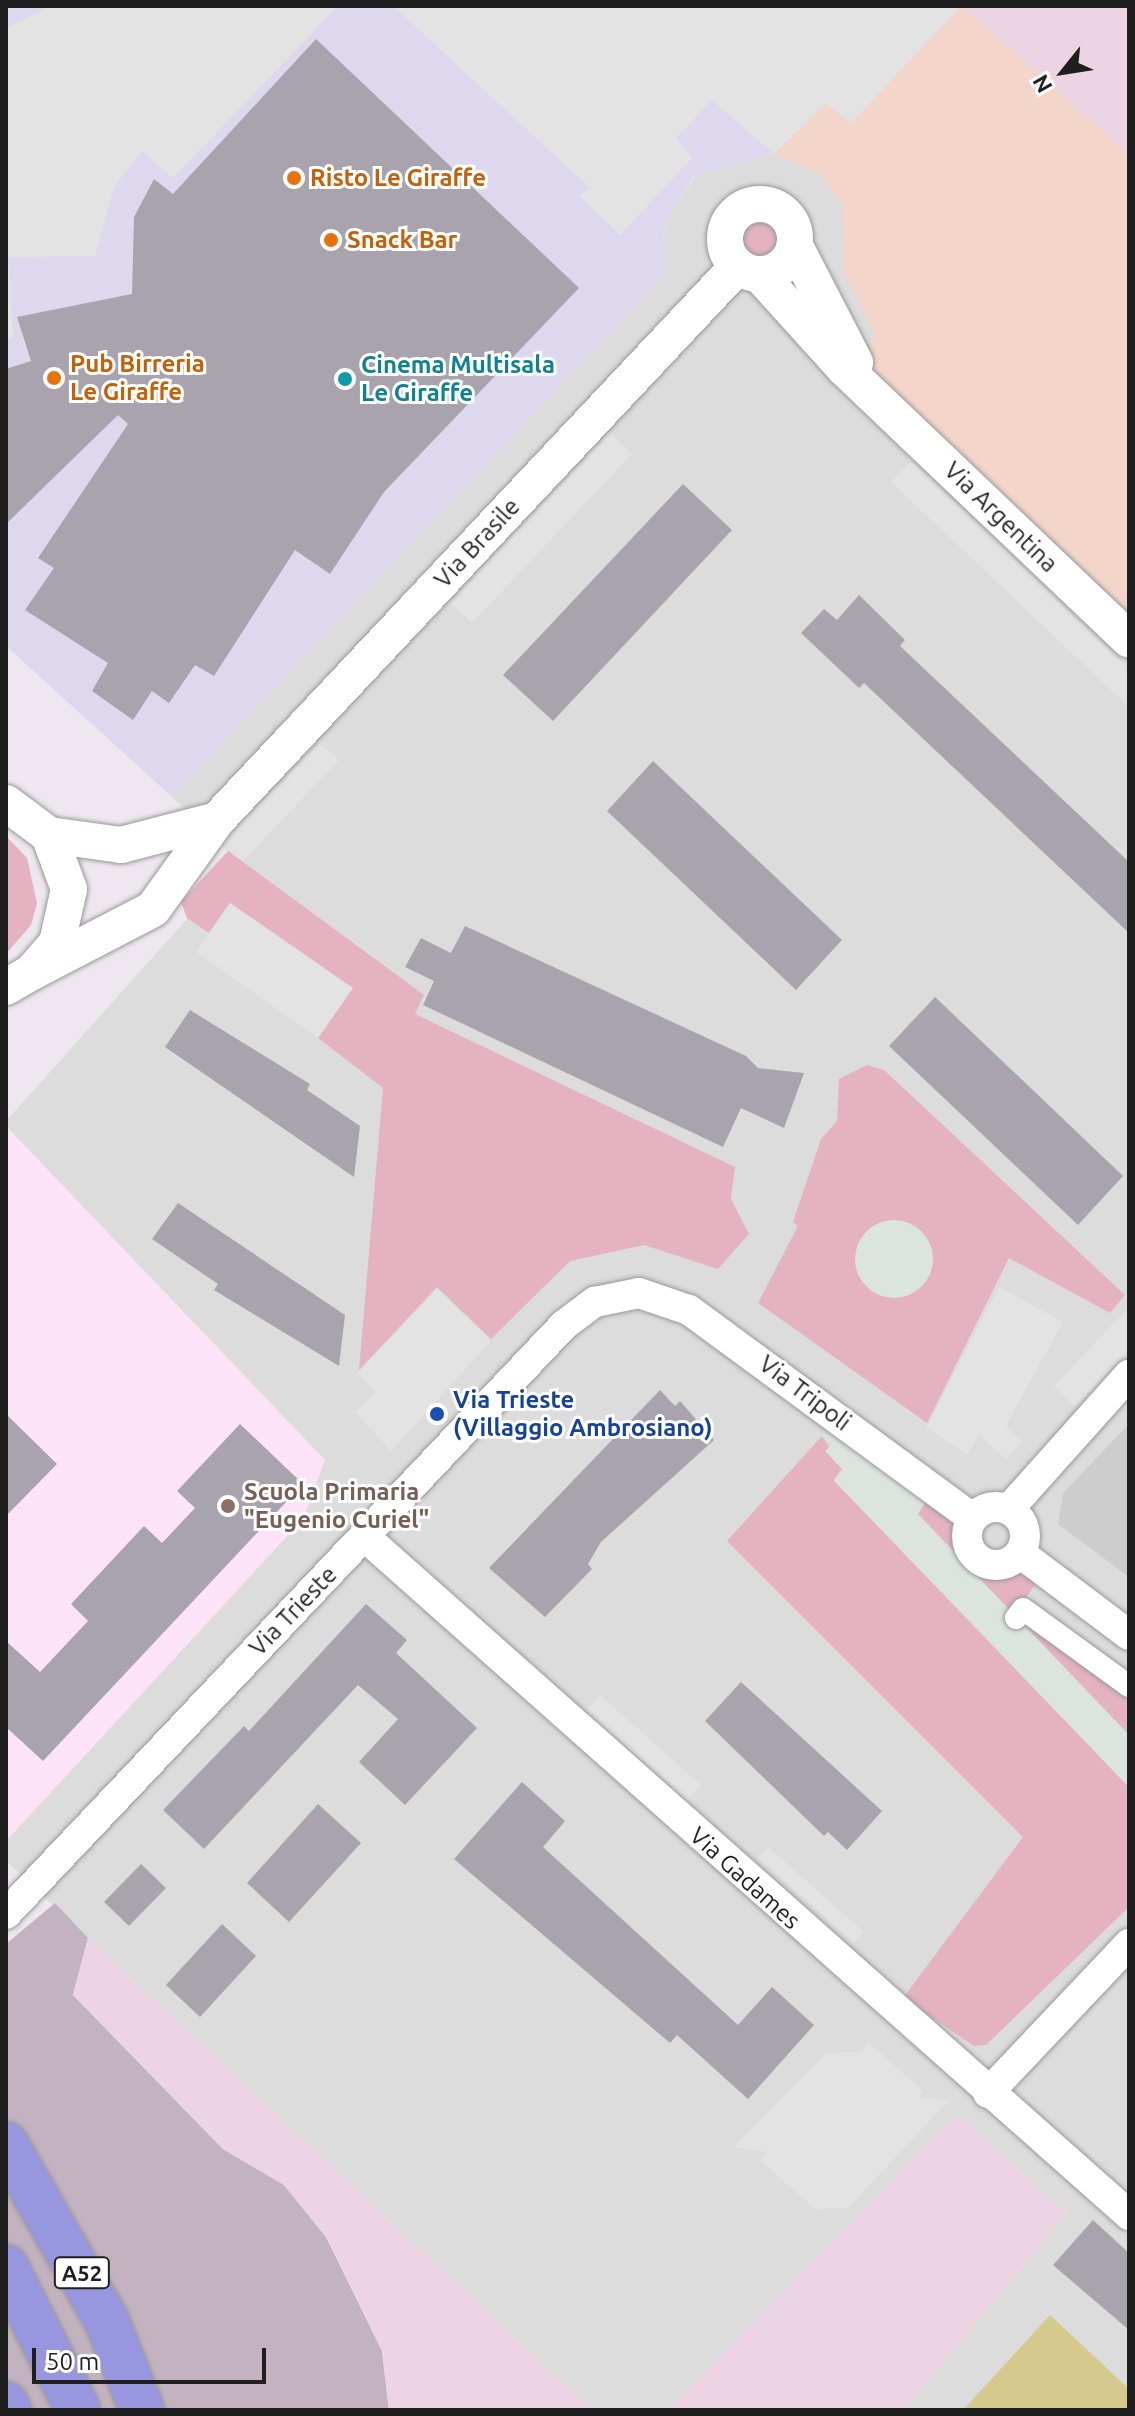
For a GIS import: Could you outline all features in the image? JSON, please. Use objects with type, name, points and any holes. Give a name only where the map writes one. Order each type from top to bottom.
[{"type":"highway","name":"A52","points":[[6,2144],[106,2319],[142,2410]]},
{"type":"highway","name":"A52","points":[[6,2267],[78,2410]]},
{"type":"highway","points":[[6,2404],[9,2410]]},
{"type":"street","points":[[746,207],[782,211],[795,246],[786,263],[749,270],[725,239],[731,220],[746,207]]},
{"type":"street","name":"Via Argentina","points":[[795,246],[873,395]]},
{"type":"street","name":"Via Argentina","points":[[749,270],[873,395],[1129,639]]},
{"type":"street","name":"Via Brasile","points":[[19,980],[144,917],[217,820],[749,270]]},
{"type":"street","points":[[6,803],[49,835],[66,870],[68,910],[57,943],[19,980]]},
{"type":"street","points":[[49,835],[121,845],[217,820]]},
{"type":"street","name":"Via Tripoli","points":[[626,1294],[673,1301],[710,1322],[972,1518]]},
{"type":"street","name":"Via Trieste","points":[[6,1914],[564,1325],[595,1302],[626,1294]]},
{"type":"street","points":[[1009,1509],[1129,1375]]},
{"type":"street","points":[[994,1506],[1009,1509],[1023,1524],[1020,1553],[1005,1564],[978,1560],[968,1545],[972,1518],[994,1506]]},
{"type":"street","name":"Via Gadames","points":[[364,1536],[1129,2215]]},
{"type":"street","points":[[1020,1553],[1129,1635]]},
{"type":"street","points":[[1016,1618],[1023,1609],[1129,1686]]},
{"type":"street","points":[[988,2093],[1129,1944]]},
{"type":"shaded area","points":[[6,6],[961,6],[826,103],[774,154],[695,175],[665,221],[661,278],[171,796],[6,646]]},
{"type":"shaded area","points":[[51,6],[338,6],[173,178],[142,151],[114,187],[95,256],[8,257],[13,337],[6,339],[6,28]]},
{"type":"shaded area","points":[[393,6],[961,6],[851,123],[826,103],[774,154],[712,100],[676,138],[692,158],[620,235],[580,197],[589,187]]},
{"type":"shaded area","points":[[961,6],[1129,154],[1129,2410],[903,2410],[1066,2213],[957,2115],[668,2410],[591,2410],[6,1861],[6,1121],[187,919],[181,902],[228,851],[171,796],[661,278],[665,221],[696,175],[774,154]]},
{"type":"shaded area","points":[[961,6],[1129,6],[1129,154]]},
{"type":"shaded area","points":[[961,6],[1129,154],[1129,614],[885,382],[864,355],[875,334],[843,270],[842,206],[819,173],[774,154],[826,103],[851,123]]},
{"type":"shaded area","points":[[759,213],[777,220],[784,238],[777,256],[759,263],[741,256],[734,238],[741,220]]},
{"type":"shaded area","points":[[610,433],[632,454],[472,623],[450,603]]},
{"type":"shaded area","points":[[911,461],[1129,669],[1129,707],[891,482]]},
{"type":"shaded area","points":[[320,743],[339,760],[243,861],[221,844]]},
{"type":"shaded area","points":[[6,836],[27,858],[37,903],[31,925],[6,954]]},
{"type":"shaded area","points":[[228,851],[424,995],[415,1014],[735,1167],[731,1199],[749,1234],[718,1269],[644,1245],[570,1261],[491,1339],[437,1287],[359,1370],[383,1088],[318,1038],[352,988],[230,903],[209,933],[187,918],[181,902]]},
{"type":"shaded area","points":[[230,903],[353,988],[318,1038],[196,952]]},
{"type":"shaded area","points":[[867,1065],[884,1070],[1125,1295],[1110,1313],[1009,1258],[927,1423],[758,1303],[798,1226],[793,1222],[821,1139],[837,1121],[839,1079]]},
{"type":"shaded area","points":[[6,1126],[325,1460],[303,1519],[6,1841]]},
{"type":"shaded area","points":[[894,1220],[909,1223],[922,1231],[930,1244],[933,1259],[930,1274],[922,1287],[909,1295],[894,1298],[879,1295],[866,1287],[858,1274],[855,1259],[858,1244],[866,1231],[879,1223]]},
{"type":"shaded area","points":[[999,1287],[1063,1322],[1006,1425],[1022,1442],[1006,1459],[979,1435],[967,1454],[926,1428]]},
{"type":"shaded area","points":[[437,1289],[491,1341],[391,1451],[356,1413],[375,1392],[358,1373]]},
{"type":"shaded area","points":[[1129,1307],[1129,1349],[1075,1406],[1054,1386]]},
{"type":"shaded area","points":[[1129,1424],[1129,1577],[1058,1524],[1063,1493]]},
{"type":"shaded area","points":[[830,1429],[927,1500],[918,1514],[1129,1735],[1129,1787],[834,1480],[842,1469],[825,1451],[832,1444],[822,1436]]},
{"type":"shaded area","points":[[822,1436],[843,1469],[834,1481],[1129,1787],[1129,1907],[986,2045],[974,2046],[903,1998],[1023,1837],[727,1541]]},
{"type":"shaded area","points":[[927,1500],[951,1517],[967,1556],[1038,1580],[1017,1611],[1129,1692],[1129,1735],[917,1514]]},
{"type":"shaded area","points":[[600,1695],[701,1785],[687,1801],[586,1711]]},
{"type":"shaded area","points":[[768,1847],[864,1932],[854,1943],[758,1858]]},
{"type":"shaded area","points":[[55,1903],[88,1938],[73,1995],[223,2149],[284,2185],[326,2237],[382,2351],[389,2410],[6,2410],[6,1944]]},
{"type":"shaded area","points":[[88,1938],[591,2410],[389,2410],[382,2351],[326,2236],[284,2185],[223,2149],[73,1995]]},
{"type":"shaded area","points":[[869,2043],[923,2091],[919,2098],[949,2100],[848,2208],[815,2209],[760,2160],[767,2152],[734,2147],[826,2053],[860,2052]]},
{"type":"shaded area","points":[[957,2115],[1066,2213],[903,2410],[668,2410]]},
{"type":"shaded area","points":[[1050,2315],[1129,2389],[1129,2410],[963,2410]]},
{"type":"building","points":[[316,39],[579,288],[384,492],[330,574],[295,550],[214,676],[195,665],[169,703],[152,691],[133,720],[92,691],[108,663],[25,610],[54,568],[38,558],[128,424],[118,415],[6,524],[6,369],[31,361],[17,317],[132,294],[134,217],[154,179],[173,194]]},
{"type":"building","points":[[683,484],[732,530],[553,721],[503,675]]},
{"type":"building","points":[[859,595],[905,640],[900,646],[1129,862],[1129,933],[864,683],[859,688],[801,633],[824,609],[837,620]]},
{"type":"building","points":[[653,761],[842,940],[796,990],[607,811]]},
{"type":"building","points":[[465,926],[746,1056],[758,1068],[804,1073],[784,1128],[741,1108],[723,1147],[423,1005],[434,981],[405,967],[421,938],[451,953]]},
{"type":"building","points":[[935,997],[1123,1176],[1078,1225],[889,1046]]},
{"type":"building","points":[[190,1010],[310,1084],[307,1090],[360,1126],[354,1177],[165,1047]]},
{"type":"building","points":[[178,1203],[345,1315],[339,1366],[214,1290],[218,1284],[152,1239]]},
{"type":"building","points":[[660,1390],[675,1406],[680,1401],[714,1440],[601,1542],[588,1564],[592,1569],[545,1617],[489,1568]]},
{"type":"building","points":[[6,1414],[57,1464],[6,1516]]},
{"type":"building","points":[[240,1424],[303,1484],[43,1761],[6,1727],[6,1641],[40,1672],[88,1621],[71,1604],[144,1526],[162,1543],[195,1508],[177,1491]]},
{"type":"building","points":[[366,1604],[407,1640],[396,1653],[477,1728],[405,1805],[359,1762],[398,1719],[358,1685],[204,1849],[163,1810],[244,1726],[249,1731]]},
{"type":"building","points":[[741,1682],[882,1811],[847,1850],[828,1832],[824,1836],[705,1721]]},
{"type":"building","points":[[522,1782],[565,1821],[543,1847],[738,2025],[772,1987],[814,2025],[748,2099],[677,2035],[670,2043],[454,1859]]},
{"type":"building","points":[[318,1804],[361,1843],[289,1922],[247,1883]]},
{"type":"building","points":[[141,1864],[166,1888],[129,1926],[104,1902]]},
{"type":"building","points":[[222,1924],[256,1956],[200,2017],[166,1985]]},
{"type":"building","points":[[1093,2220],[1129,2253],[1129,2330],[1053,2265]]},
{"type":"place","name":"Risto Le Giraffe","points":[[294,178]]},
{"type":"place","name":"Snack Bar","points":[[331,240]]},
{"type":"place","name":"Pub Birreria Le Giraffe","points":[[54,378]]},
{"type":"place","name":"Cinema Multisala Le Giraffe","points":[[345,379]]},
{"type":"place","name":"Via Trieste (Villaggio Ambrosiano)","points":[[437,1414]]},
{"type":"place","name":"Scuola Primaria \"Eugenio Curiel\"","points":[[228,1506]]}]
